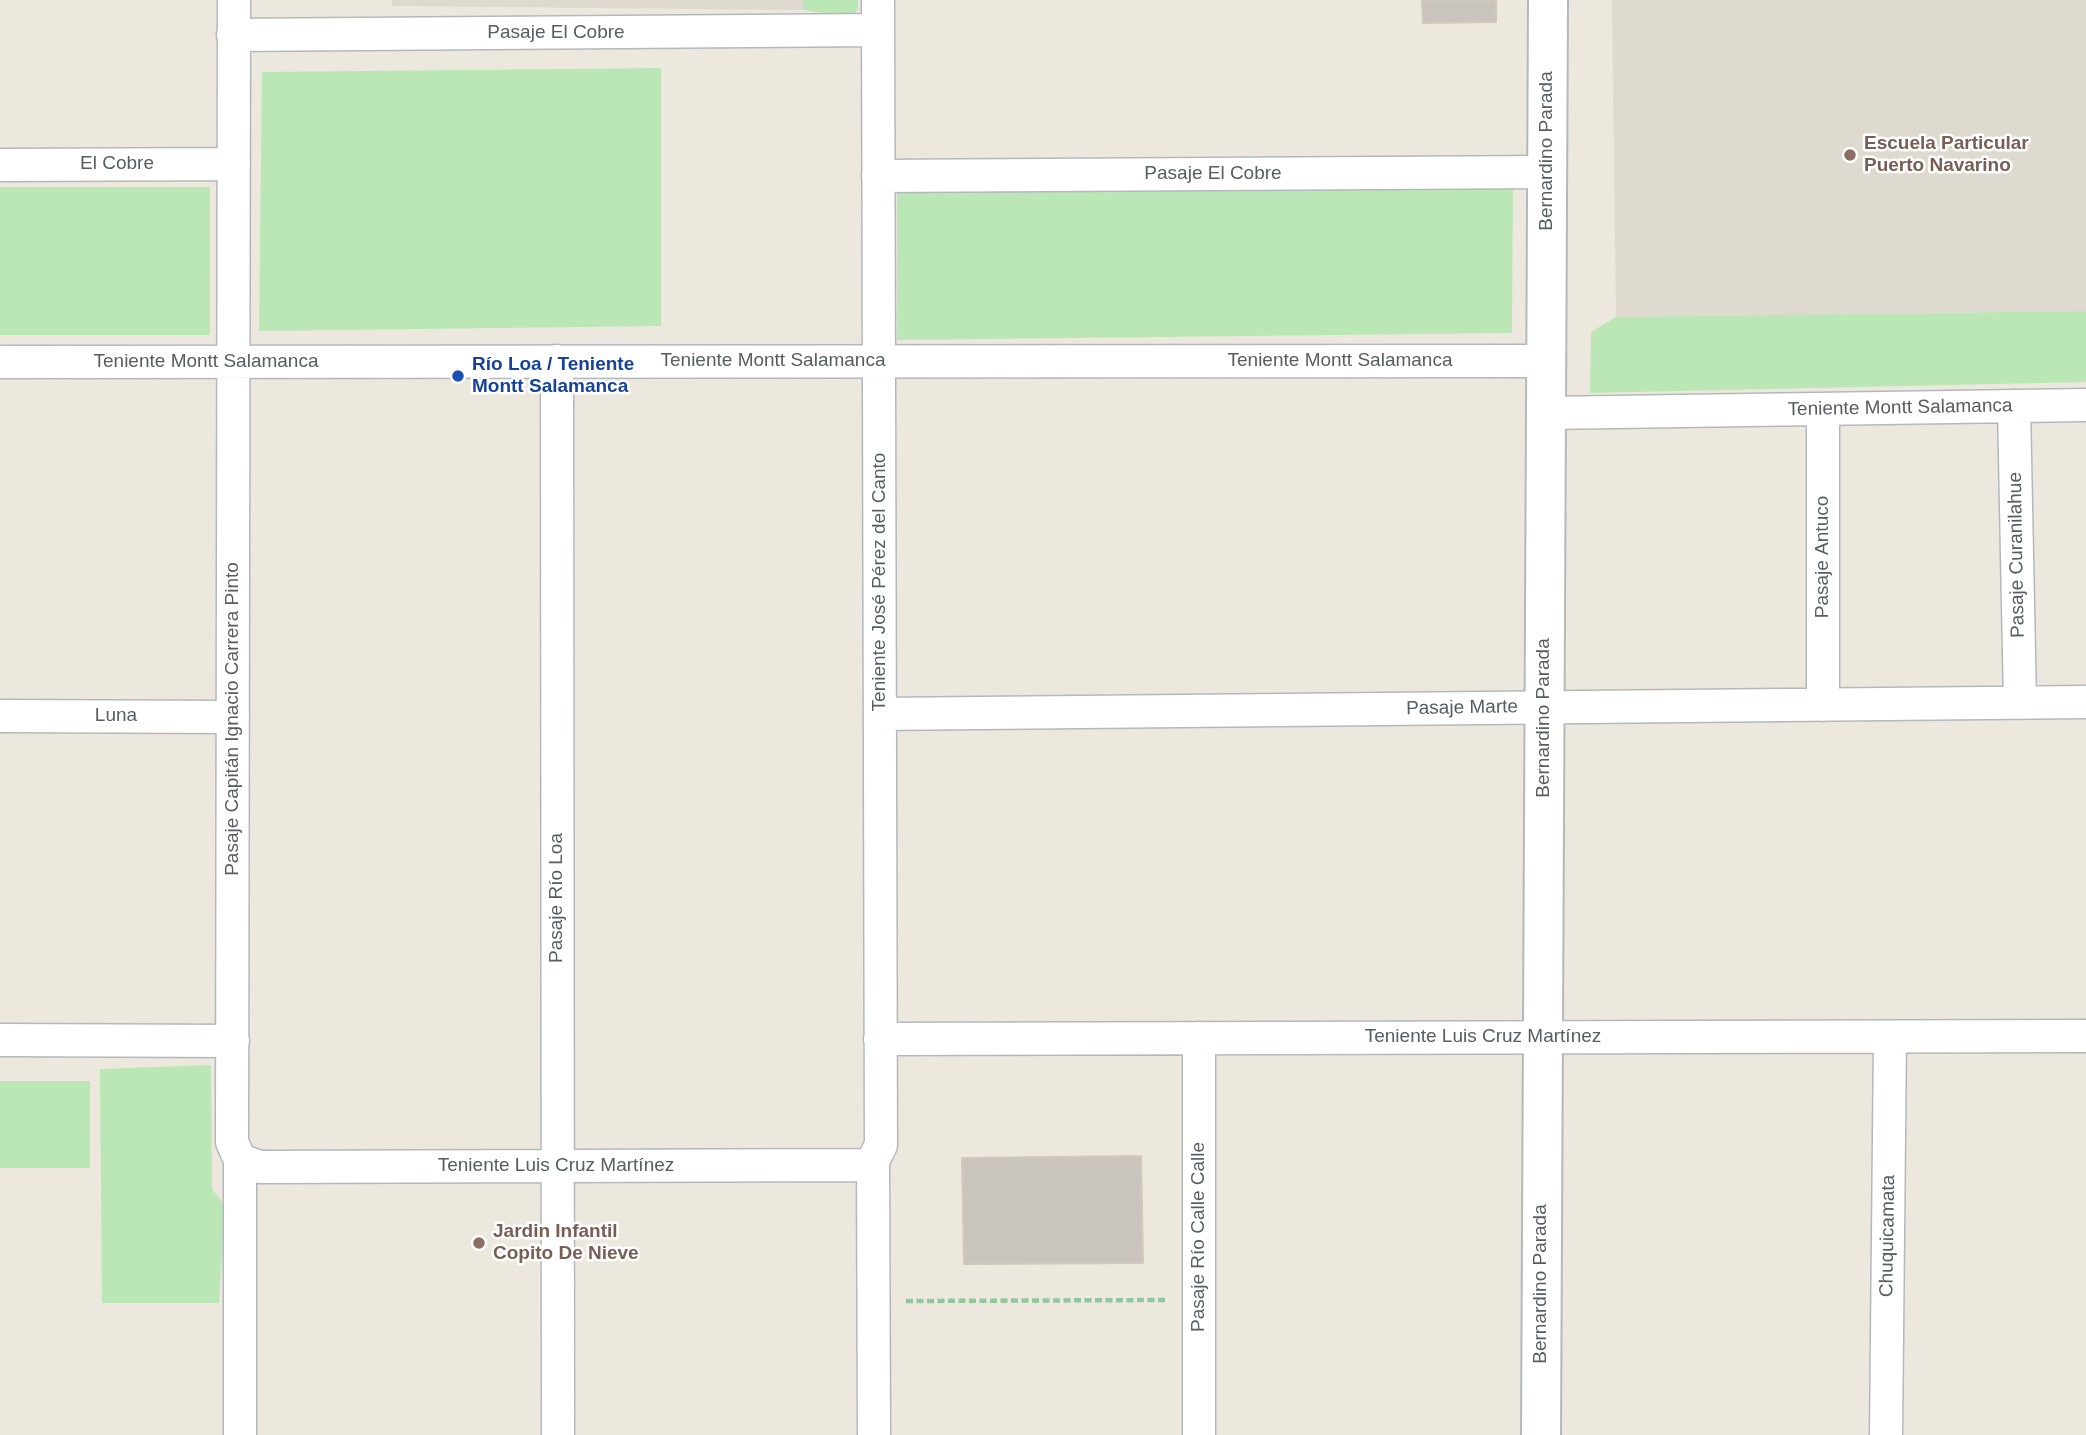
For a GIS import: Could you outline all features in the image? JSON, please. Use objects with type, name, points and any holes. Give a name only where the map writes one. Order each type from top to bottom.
[{"type":"street","name":"Pasaje Capitán Ignacio Carrera Pinto","points":[[233,0],[232,1142],[240,1160],[240,1435]]},
{"type":"street","name":"Bernardino Parada","points":[[1541,1435],[1548,0]]},
{"type":"street","name":"Pasaje El Cobre","points":[[233,35],[878,15]]},
{"type":"street","name":"Teniente José Pérez del Canto","points":[[874,1435],[873,1161],[881,1145],[878,15]]},
{"type":"street","name":"El Cobre","points":[[0,165],[234,164]]},
{"type":"street","name":"Pasaje El Cobre","points":[[878,176],[1547,172]]},
{"type":"street","name":"Teniente Montt Salamanca","points":[[0,362],[1546,360]]},
{"type":"street","name":"Pasaje Río Loa","points":[[557,361],[558,1435]]},
{"type":"street","name":"Teniente Montt Salamanca","points":[[1546,412],[2086,405]]},
{"type":"street","name":"Pasaje Curanilahue","points":[[2014,406],[2020,703]]},
{"type":"street","name":"Pasaje Antuco","points":[[1823,409],[1823,705]]},
{"type":"street","name":"Pasaje Marte","points":[[880,714],[2086,702]]},
{"type":"street","name":"Luna","points":[[0,716],[233,717]]},
{"type":"street","name":"Teniente Luis Cruz Martínez","points":[[880,1039],[2086,1036]]},
{"type":"street","name":"Chuquicamata","points":[[1886,1435],[1890,1037]]},
{"type":"street","name":"Pasaje Río Calle Calle","points":[[1199,1038],[1199,1435]]},
{"type":"street","points":[[0,1040],[233,1041]]},
{"type":"street","name":"Teniente Luis Cruz Martínez","points":[[240,1160],[260,1167],[865,1165],[873,1161]]},
{"type":"path","points":[[874,1301],[1199,1300]]},
{"type":"shaded area","points":[[392,0],[803,0],[803,10],[392,6]]},
{"type":"shaded area","name":"Escuela Particular Puerto Navarino","points":[[1612,0],[2086,0],[2086,311],[1616,317]]},
{"type":"green space","points":[[803,0],[858,0],[858,9],[851,17],[803,10]]},
{"type":"green space","points":[[661,68],[661,326],[259,331],[262,72]]},
{"type":"green space","points":[[1513,185],[1512,333],[897,340],[897,186]]},
{"type":"green space","points":[[0,187],[210,187],[210,335],[0,335]]},
{"type":"green space","points":[[2086,311],[2086,382],[1590,393],[1591,332],[1616,317]]},
{"type":"green space","points":[[211,1065],[212,1189],[225,1206],[219,1303],[102,1303],[100,1069]]},
{"type":"green space","points":[[0,1081],[90,1081],[90,1168],[0,1168]]},
{"type":"building","points":[[1422,0],[1496,0],[1496,22],[1423,23]]},
{"type":"building","points":[[1141,1156],[1143,1263],[964,1264],[962,1158]]},
{"type":"place","name":"Escuela Particular Puerto Navarino","points":[[1850,155]]},
{"type":"place","name":"Río Loa / Teniente Montt Salamanca","points":[[458,376]]},
{"type":"place","name":"Jardin Infantil Copito De Nieve","points":[[479,1243]]}]
